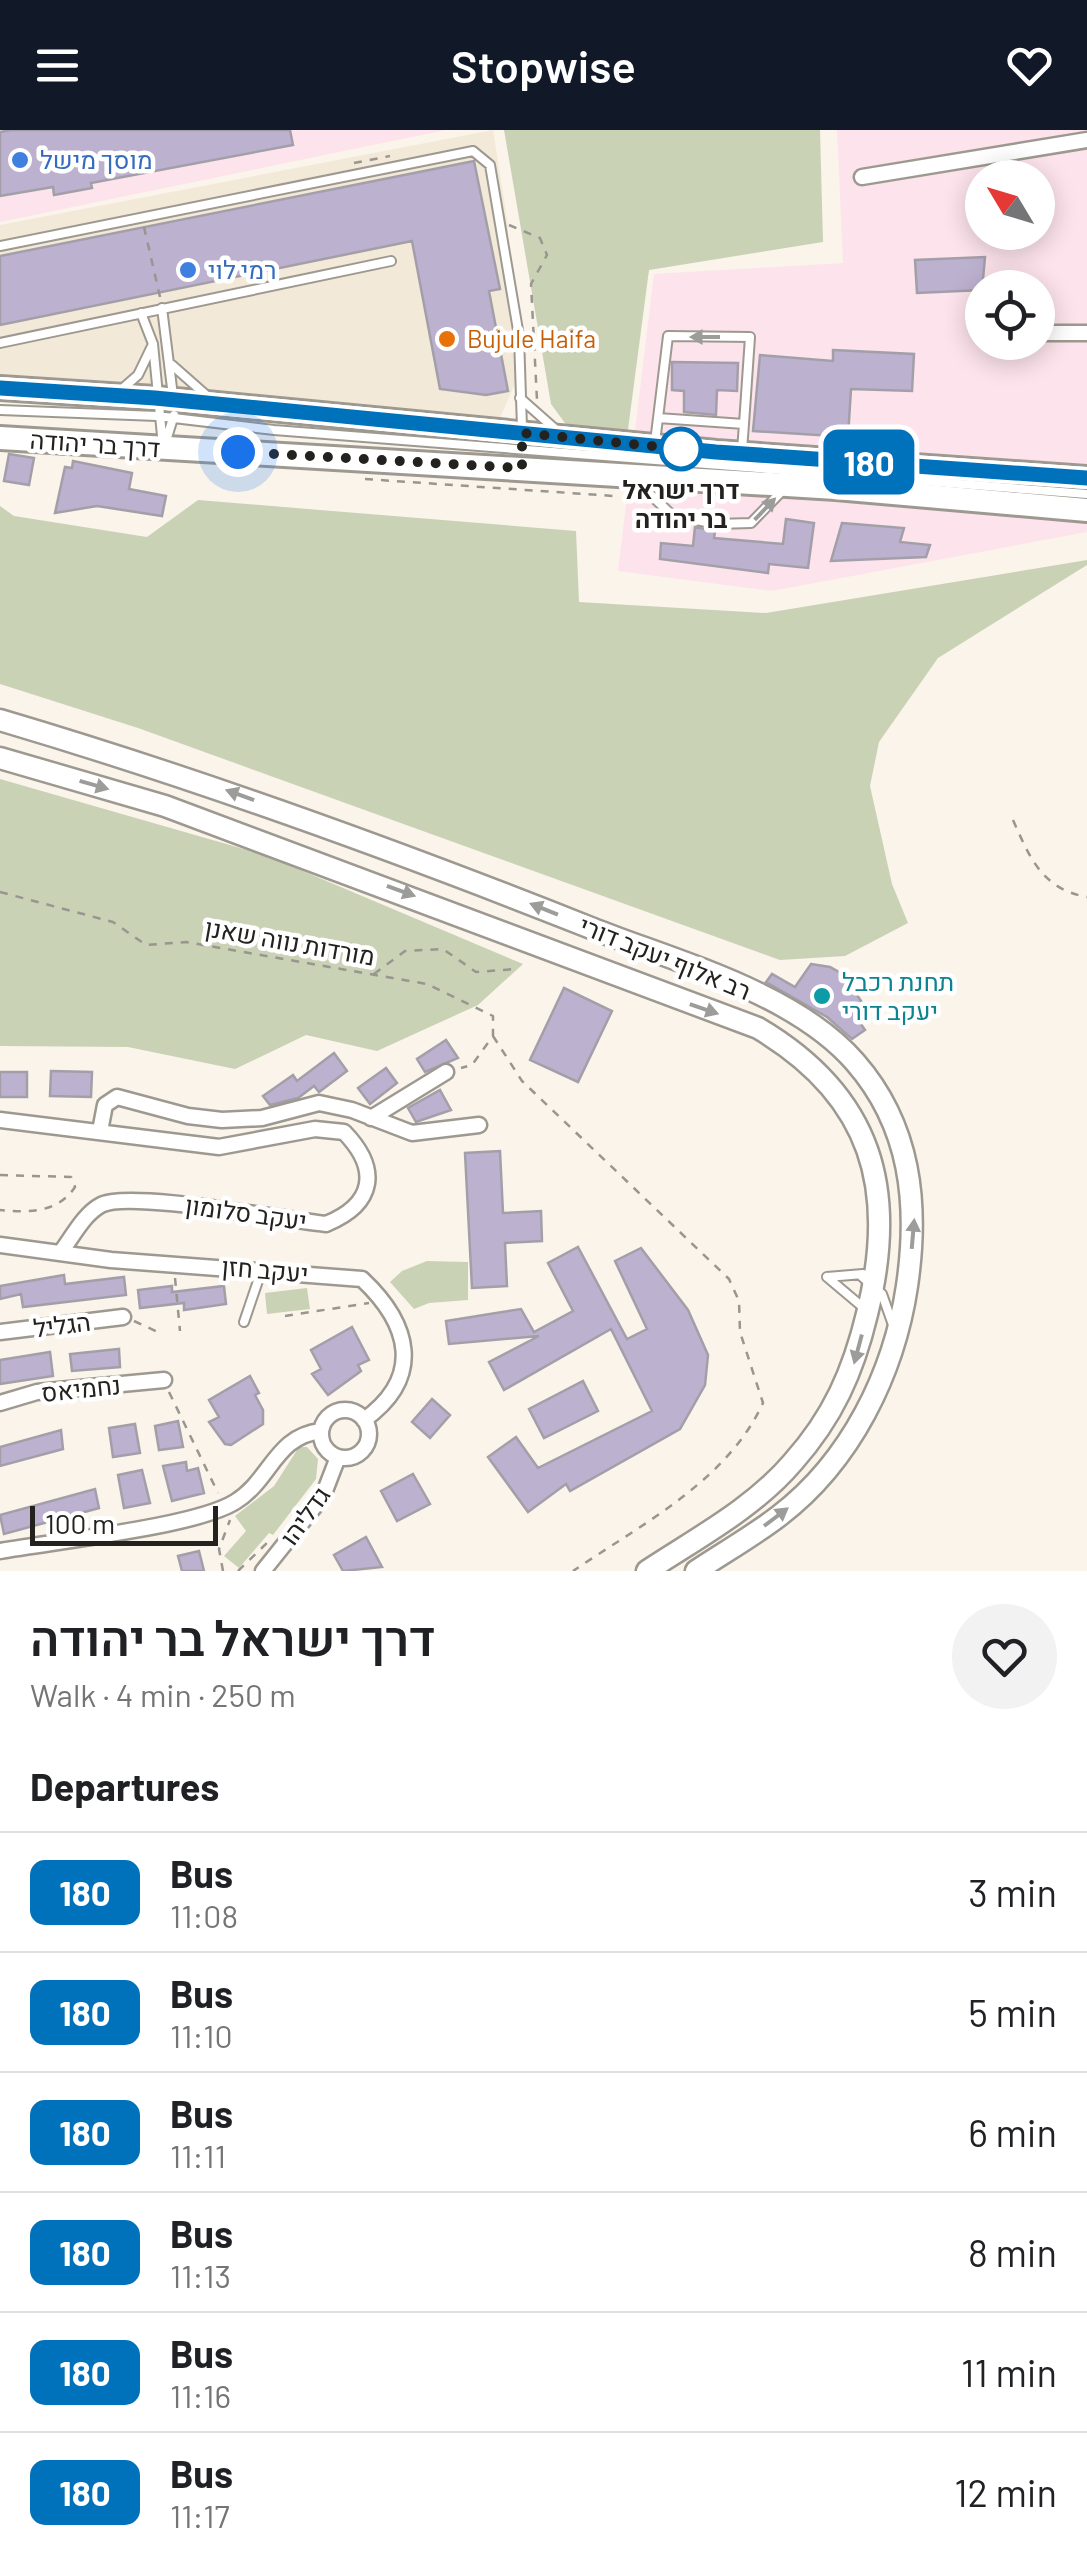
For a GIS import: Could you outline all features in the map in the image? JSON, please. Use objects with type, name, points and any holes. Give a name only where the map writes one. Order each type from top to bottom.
[{"type":"main road","name":"דרך בר יהודה","points":[[0,388],[110,394],[165,408],[233,406],[522,450],[619,474],[1087,510]]},
{"type":"main road","name":"דרך בר יהודה","points":[[0,438],[163,448],[522,450],[572,436],[742,454],[1087,478]]},
{"type":"main road","name":"רב אלוף יעקב דורי","points":[[0,720],[176,772],[419,860],[724,978],[812,1026],[853,1059],[898,1130],[915,1214],[903,1310],[895,1339],[872,1402],[852,1436],[806,1493],[696,1571]]},
{"type":"main road","name":"רב אלוף יעקב דורי","points":[[0,758],[165,806],[758,1028],[824,1075],[868,1147],[880,1220],[868,1313],[843,1392],[792,1465],[766,1490],[647,1571]]},
{"type":"street","points":[[862,177],[1087,140]]},
{"type":"street","points":[[1055,333],[1087,333]]},
{"type":"street","points":[[371,1118],[446,1072]]},
{"type":"street","points":[[100,1130],[106,1105],[117,1097],[188,1116],[222,1120],[262,1118],[319,1103],[412,1134],[479,1125]]},
{"type":"street","name":"יעקב סלומון","points":[[0,1120],[219,1147],[315,1129],[344,1132],[360,1149],[369,1174],[362,1201],[348,1215],[326,1224],[122,1199],[106,1202],[90,1212],[61,1252]]},
{"type":"street","name":"יעקב חזן","points":[[0,1246],[362,1279],[385,1301]]},
{"type":"street","points":[[364,1420],[396,1388],[403,1367],[401,1330],[385,1301]]},
{"type":"street","name":"הגליל","points":[[0,1332],[123,1317]]},
{"type":"street","name":"נחמיאס","points":[[0,1403],[37,1392],[164,1380]]},
{"type":"street","points":[[341,1410],[356,1412],[364,1420],[368,1430],[366,1446],[354,1456],[338,1457],[325,1447],[321,1432],[328,1418],[341,1410]]},
{"type":"street","points":[[0,1550],[231,1504],[258,1484],[283,1445],[301,1434],[321,1432]]},
{"type":"street","name":"גדליהו","points":[[264,1571],[323,1496],[338,1457]]},
{"type":"lane","points":[[0,246],[472,151],[481,154],[490,165],[519,336],[522,450]]},
{"type":"lane","points":[[0,343],[392,261]]},
{"type":"lane","points":[[162,308],[170,363],[163,448]]},
{"type":"lane","points":[[142,313],[165,408],[163,448]]},
{"type":"lane","points":[[655,446],[668,336],[750,337],[742,454]]},
{"type":"lane","points":[[110,394],[132,382],[152,344]]},
{"type":"lane","points":[[170,363],[190,385],[233,406]]},
{"type":"lane","points":[[520,398],[548,424],[572,436]]},
{"type":"lane","points":[[0,410],[165,408],[522,450],[1087,494]]},
{"type":"lane","points":[[658,418],[744,424]]},
{"type":"lane","points":[[619,474],[649,492],[672,516],[716,524],[751,523],[788,486]]},
{"type":"lane","points":[[244,1322],[262,1269]]},
{"type":"lane","points":[[868,1313],[856,1297],[828,1277],[871,1277],[892,1319],[895,1339]]},
{"type":"path","points":[[354,164],[405,154]]},
{"type":"path","points":[[142,218],[162,308]]},
{"type":"path","points":[[508,225],[540,238],[547,255],[532,284],[530,307],[536,400],[545,412]]},
{"type":"path","points":[[1013,820],[1038,874],[1072,894],[1087,897]]},
{"type":"path","name":"מורדות נווה שאנן","points":[[0,892],[113,922],[146,945],[186,942],[427,984],[493,1016],[493,1036]]},
{"type":"path","points":[[372,974],[405,952],[443,949],[476,972],[515,969]]},
{"type":"path","points":[[446,1072],[472,1065],[493,1036],[522,1081],[729,1279],[739,1301],[740,1332],[763,1404],[748,1436],[700,1484],[573,1571]]},
{"type":"path","points":[[0,1175],[72,1177],[75,1188],[68,1199],[33,1213],[0,1210]]},
{"type":"path","points":[[174,1262],[180,1331]]},
{"type":"path","points":[[285,1316],[385,1301]]},
{"type":"path","points":[[123,1317],[162,1334]]},
{"type":"path","points":[[164,1380],[231,1504],[219,1548],[222,1571]]},
{"type":"shaded area","points":[[0,130],[446,130],[0,222]]},
{"type":"shaded area","points":[[493,130],[508,225],[508,294],[521,370],[500,418],[0,385],[0,225]]},
{"type":"shaded area","points":[[837,130],[1087,130],[1087,532],[772,591],[618,571],[654,274],[843,263]]},
{"type":"green space","points":[[504,130],[820,130],[823,242],[649,270],[627,437],[570,430],[551,404]]},
{"type":"green space","points":[[198,500],[576,531],[579,602],[766,613],[1087,560],[1087,565],[938,658],[879,742],[870,786],[892,884],[908,923],[845,956],[780,960],[138,728],[0,684],[0,506],[14,516],[147,537]]},
{"type":"green space","points":[[0,779],[265,855],[523,964],[478,1005],[377,1051],[306,1035],[235,1069],[128,1047],[0,1046]]},
{"type":"green space","points":[[427,1261],[468,1262],[468,1300],[429,1303],[414,1309],[390,1282],[402,1271]]},
{"type":"green space","points":[[307,1288],[310,1309],[267,1314],[265,1293]]},
{"type":"green space","points":[[299,1447],[307,1447],[318,1459],[316,1479],[273,1535],[269,1533],[239,1568],[224,1556],[246,1531],[235,1516],[274,1486]]},
{"type":"building","points":[[290,130],[293,145],[91,183],[92,188],[54,195],[53,187],[0,196],[0,132]]},
{"type":"building","points":[[474,161],[500,289],[489,291],[508,391],[486,395],[440,389],[412,241],[0,325],[0,256]]},
{"type":"building","points":[[985,257],[984,270],[965,270],[965,291],[917,293],[915,260]]},
{"type":"building","points":[[833,350],[914,354],[912,391],[851,389],[848,437],[753,431],[760,355],[833,361]]},
{"type":"building","points":[[672,362],[738,363],[737,391],[717,390],[716,415],[684,412],[684,391],[672,390]]},
{"type":"building","points":[[9,454],[34,458],[29,485],[4,481]]},
{"type":"building","points":[[73,461],[132,473],[129,489],[166,496],[162,516],[97,506],[55,513],[65,467],[72,468]]},
{"type":"building","points":[[786,519],[814,523],[808,568],[769,564],[768,573],[660,559],[661,543],[693,546],[695,527],[715,531],[714,538],[783,544]]},
{"type":"building","points":[[842,523],[904,528],[900,542],[930,545],[926,557],[831,561]]},
{"type":"building","name":"תחנת רכבל יעקב דורי","points":[[811,964],[830,967],[855,981],[851,986],[865,1007],[856,1017],[865,1030],[852,1039],[827,1017],[766,982],[772,974],[795,987]]},
{"type":"building","points":[[564,988],[612,1011],[578,1082],[530,1060]]},
{"type":"building","points":[[446,1040],[458,1058],[425,1072],[417,1059]]},
{"type":"building","points":[[334,1053],[347,1071],[319,1092],[314,1086],[298,1098],[270,1105],[263,1096],[293,1075],[297,1081]]},
{"type":"building","points":[[386,1068],[397,1083],[370,1104],[358,1088]]},
{"type":"building","points":[[51,1071],[92,1072],[91,1097],[50,1096]]},
{"type":"building","points":[[0,1072],[27,1072],[27,1097],[0,1097]]},
{"type":"building","points":[[440,1090],[451,1110],[416,1122],[408,1108]]},
{"type":"building","points":[[500,1151],[503,1213],[541,1211],[542,1241],[505,1243],[507,1286],[472,1288],[465,1153]]},
{"type":"building","points":[[578,1247],[627,1339],[647,1329],[615,1261],[641,1248],[688,1310],[708,1355],[705,1385],[680,1429],[570,1491],[566,1484],[528,1512],[488,1457],[516,1437],[538,1468],[652,1411],[611,1329],[504,1390],[489,1362],[539,1336],[449,1344],[446,1321],[521,1309],[534,1332],[573,1311],[548,1263]]},
{"type":"building","points":[[64,1275],[65,1284],[124,1277],[126,1295],[23,1307],[21,1294],[0,1299],[0,1286]]},
{"type":"building","points":[[172,1286],[172,1292],[224,1286],[226,1304],[184,1310],[184,1303],[140,1308],[138,1290]]},
{"type":"building","points":[[352,1327],[369,1360],[358,1365],[361,1371],[328,1395],[312,1374],[321,1369],[311,1350]]},
{"type":"building","points":[[119,1349],[120,1367],[72,1371],[70,1354]]},
{"type":"building","points":[[50,1352],[53,1376],[0,1384],[0,1360]]},
{"type":"building","points":[[250,1376],[259,1393],[255,1395],[263,1410],[263,1424],[231,1445],[225,1444],[209,1422],[219,1417],[209,1400]]},
{"type":"building","points":[[583,1381],[598,1411],[544,1438],[529,1409]]},
{"type":"building","points":[[432,1399],[450,1415],[430,1438],[412,1422]]},
{"type":"building","points":[[178,1421],[183,1447],[159,1450],[155,1426]]},
{"type":"building","points":[[135,1424],[140,1453],[113,1457],[109,1428]]},
{"type":"building","points":[[61,1430],[63,1449],[0,1466],[0,1447]]},
{"type":"building","points":[[186,1462],[187,1471],[198,1468],[204,1493],[172,1501],[163,1466]]},
{"type":"building","points":[[142,1470],[150,1503],[124,1508],[118,1475]]},
{"type":"building","points":[[413,1474],[430,1504],[397,1521],[381,1491]]},
{"type":"building","points":[[95,1489],[99,1508],[4,1534],[0,1515]]},
{"type":"building","points":[[366,1537],[382,1567],[343,1571],[334,1555]]},
{"type":"building","points":[[199,1551],[204,1571],[182,1571],[178,1556]]},
{"type":"bus line","name":"180","points":[[0,388],[155,398],[716,452],[1087,478]]},
{"type":"place","name":"מוסך מישל","points":[[20,160]]},
{"type":"place","name":"רמי לוי","points":[[188,270]]},
{"type":"place","name":"Bujule Haifa","points":[[447,339]]},
{"type":"place","name":"דרך ישראל בר יהודה","points":[[681,449]]},
{"type":"place","name":"תחנת רכבל יעקב דורי","points":[[822,996]]},
{"type":"route","points":[[238,452],[522,468],[522,433],[681,449]]}]
